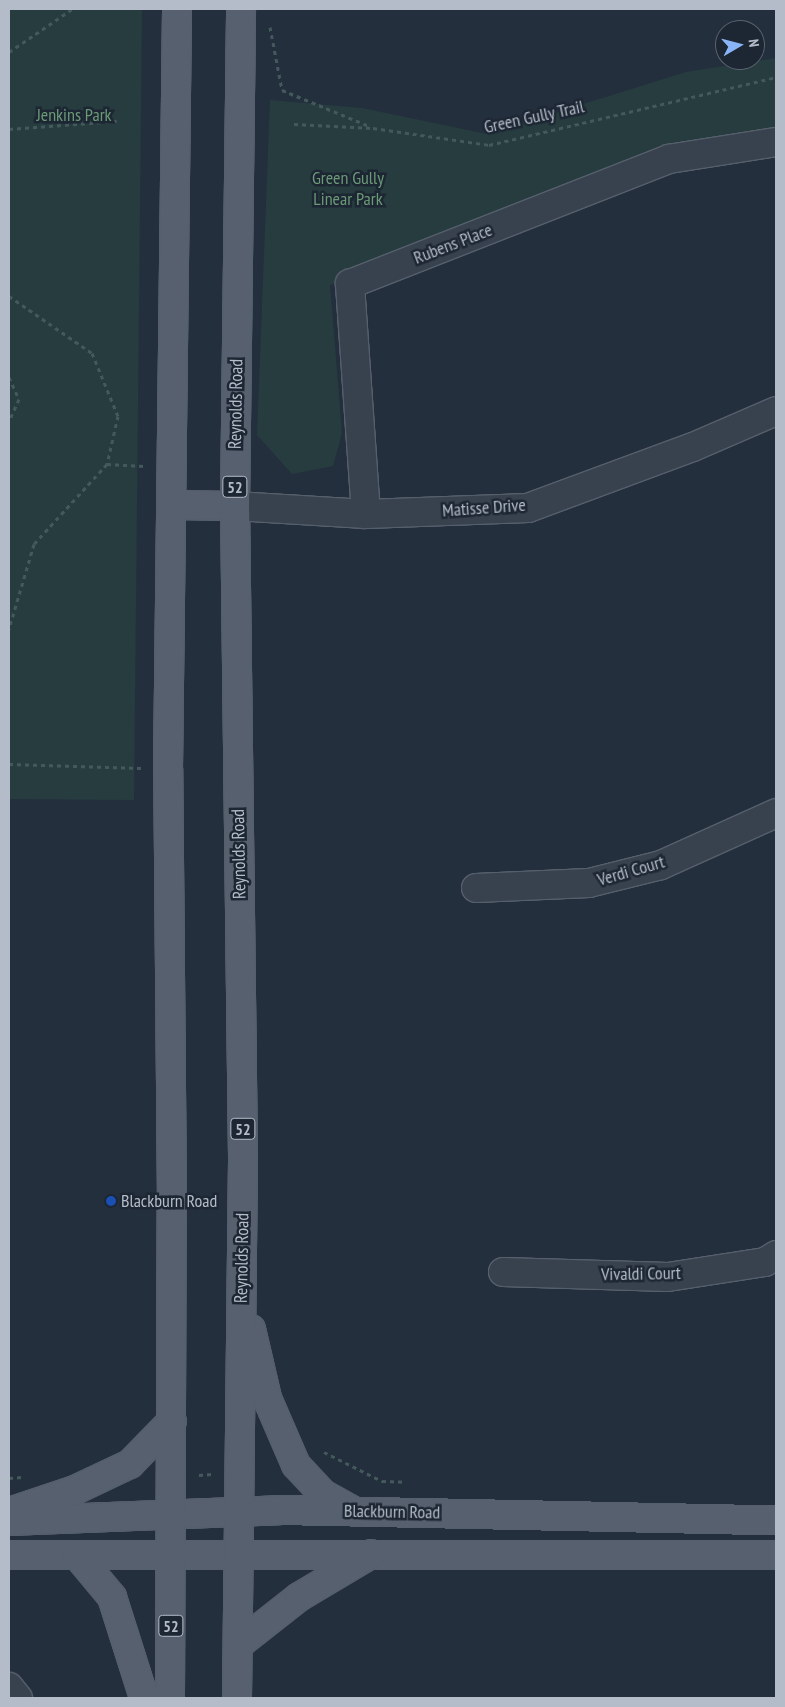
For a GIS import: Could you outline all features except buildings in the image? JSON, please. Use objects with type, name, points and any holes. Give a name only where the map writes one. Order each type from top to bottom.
[{"type":"main road","name":"52","points":[[170,1698],[172,1421],[168,769],[174,505],[178,9]]},
{"type":"main road","name":"Reynolds Road","points":[[237,1698],[236,1553],[242,1291],[235,506],[241,9]]},
{"type":"main road","points":[[174,505],[235,506]]},
{"type":"main road","points":[[242,1291],[267,1398],[296,1465],[323,1494],[354,1511]]},
{"type":"main road","points":[[9,1512],[74,1490],[130,1464],[172,1421]]},
{"type":"main road","name":"Blackburn Road","points":[[9,1521],[237,1510],[774,1520]]},
{"type":"main road","points":[[9,1555],[236,1553],[776,1555]]},
{"type":"main road","points":[[238,1646],[299,1597],[371,1554]]},
{"type":"main road","points":[[77,1555],[112,1597],[144,1698]]},
{"type":"street","name":"Rubens Place","points":[[366,514],[350,284],[669,159],[776,142]]},
{"type":"street","name":"Matisse Drive","points":[[235,506],[366,514],[528,508],[693,447],[776,411]]},
{"type":"street","name":"Verdi Court","points":[[476,888],[589,883],[661,865],[776,813]]},
{"type":"street","name":"Vivaldi Court","points":[[503,1272],[668,1277],[765,1262],[776,1255]]},
{"type":"street","points":[[9,1687],[18,1698]]},
{"type":"path","points":[[9,52],[72,9]]},
{"type":"path","points":[[270,22],[282,90],[373,128]]},
{"type":"path","name":"Green Gully Trail","points":[[294,124],[373,128],[488,144],[776,77]]},
{"type":"path","points":[[9,129],[117,122]]},
{"type":"path","points":[[9,296],[92,353],[118,416],[107,464],[34,544],[9,630]]},
{"type":"path","points":[[9,376],[19,399],[9,421]]},
{"type":"path","points":[[107,464],[150,466]]},
{"type":"path","points":[[9,764],[168,769]]},
{"type":"green space","name":"Jenkins Park","points":[[9,9],[142,9],[134,800],[9,799]]},
{"type":"green space","name":"Green Gully Linear Park","points":[[776,58],[776,132],[658,152],[330,285],[342,433],[333,466],[292,474],[257,435],[270,100],[362,108],[487,134],[686,72],[715,67],[715,70],[765,70],[765,60]]},
{"type":"place","name":"Blackburn Road","points":[[111,1201]]}]
